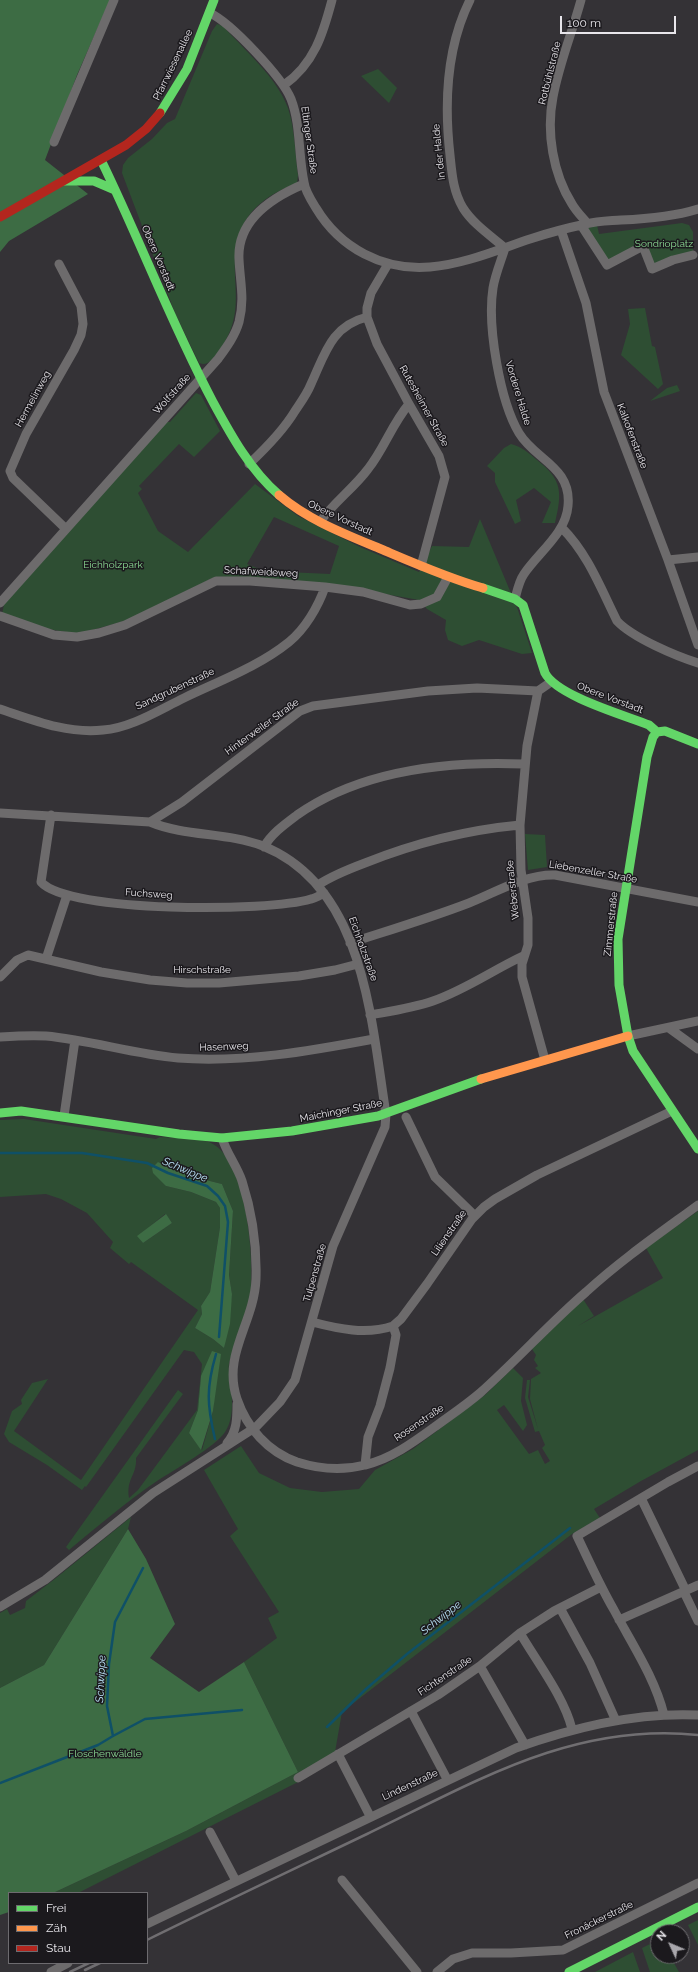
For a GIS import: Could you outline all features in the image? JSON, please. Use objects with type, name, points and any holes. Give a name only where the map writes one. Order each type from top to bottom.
[{"type":"main road","name":"Pfarrwiesenallee","points":[[0,217],[136,139],[159,115],[172,96],[210,13],[214,0]]},
{"type":"main road","name":"Obere Vorstadt","points":[[101,160],[140,243],[175,328],[200,379],[249,464],[257,475],[283,499],[299,511],[320,522],[448,577],[515,599]]},
{"type":"main road","points":[[63,182],[94,181],[115,190]]},
{"type":"main road","points":[[515,599],[523,605],[526,611],[543,668],[550,682]]},
{"type":"main road","name":"Obere Vorstadt","points":[[550,682],[564,692],[649,725],[657,732],[665,731],[698,744]]},
{"type":"main road","name":"Zimmerstraße","points":[[657,732],[652,737],[647,756],[625,888],[618,939],[617,958],[619,985],[628,1036],[633,1051],[698,1149]]},
{"type":"main road","name":"Maichinger Straße","points":[[0,1113],[21,1112],[64,1116],[179,1134],[222,1138],[292,1131],[386,1114],[471,1082],[628,1036]]},
{"type":"main road","points":[[569,1972],[698,1907]]},
{"type":"street","points":[[54,142],[114,0]]},
{"type":"street","points":[[284,85],[298,74],[314,53],[323,32],[332,0]]},
{"type":"street","name":"In der Halde","points":[[470,0],[453,49],[447,90],[448,137],[452,179],[461,203],[468,215],[505,248]]},
{"type":"street","name":"Rotbühlstraße","points":[[581,0],[553,98],[551,125],[552,140],[560,181],[572,205],[584,224]]},
{"type":"street","name":"Eltinger Straße","points":[[210,13],[226,23],[284,85],[296,114],[304,184],[320,215],[336,235],[357,251],[388,264],[419,267],[446,265],[476,258],[505,248]]},
{"type":"street","name":"Wolfstraße","points":[[0,603],[65,528],[218,359],[233,337],[238,324],[243,293],[238,258],[243,236],[249,223],[270,200],[304,184]]},
{"type":"street","points":[[505,248],[584,224],[642,218],[698,208]]},
{"type":"street","points":[[584,224],[607,266],[643,246],[652,269],[673,260],[693,255]]},
{"type":"street","name":"Kalkofenstraße","points":[[561,230],[586,303],[604,392],[668,560],[698,644]]},
{"type":"street","name":"Vordere Halde","points":[[505,248],[493,287],[491,305],[491,327],[498,364],[513,420],[519,433],[524,441],[555,467],[565,483],[569,504],[562,528],[523,575],[515,599]]},
{"type":"street","name":"Hermelinweg","points":[[59,264],[80,306],[83,324],[81,335],[26,434],[10,471],[13,478],[65,528]]},
{"type":"street","name":"Rutesheimer Straße","points":[[388,264],[371,292],[367,308],[367,317],[377,344],[409,404],[440,456],[444,477],[421,566]]},
{"type":"street","points":[[249,464],[279,434],[294,412],[310,386],[333,339],[346,326],[367,317]]},
{"type":"street","points":[[320,522],[368,469],[383,447],[400,415],[409,404]]},
{"type":"street","points":[[562,528],[572,538],[590,565],[617,621],[622,626],[638,637],[698,663]]},
{"type":"street","points":[[668,560],[698,557]]},
{"type":"street","name":"Schafweideweg","points":[[0,616],[54,635],[77,637],[99,633],[125,625],[216,581],[250,581],[325,587],[363,592],[401,603],[421,604],[437,596],[448,577]]},
{"type":"street","name":"Sandgrubenstraße","points":[[0,709],[54,727],[86,731],[119,728],[245,669],[276,651],[294,638],[309,619],[322,596],[325,587]]},
{"type":"street","points":[[538,691],[550,682]]},
{"type":"street","name":"Hinterweiler Straße","points":[[150,822],[177,806],[291,718],[313,706],[384,696],[477,688],[538,691]]},
{"type":"street","name":"Weberstraße","points":[[538,691],[524,764],[520,825],[521,870],[528,918],[528,945],[523,956],[522,977],[546,1060]]},
{"type":"street","points":[[264,847],[275,833],[308,807],[327,796],[350,787],[385,777],[445,766],[492,763],[524,764]]},
{"type":"street","points":[[0,813],[150,822]]},
{"type":"street","name":"Fuchsweg","points":[[51,815],[41,882],[49,888],[67,895],[149,906],[216,909],[300,902],[324,893]]},
{"type":"street","name":"Eichholzstraße","points":[[150,822],[165,828],[238,839],[264,847],[292,862],[318,885],[339,916],[358,964],[370,1015],[386,1114]]},
{"type":"street","points":[[318,885],[336,875],[377,858],[435,840],[520,825]]},
{"type":"street","name":"Liebenzeller Straße","points":[[350,943],[469,903],[523,880],[543,875],[555,875],[698,902]]},
{"type":"street","points":[[46,960],[67,895]]},
{"type":"street","name":"Hirschstraße","points":[[0,977],[10,966],[24,956],[35,956],[46,960],[101,972],[150,980],[208,983],[300,976],[335,970],[358,964]]},
{"type":"street","points":[[370,1015],[401,1010],[434,1001],[473,983],[523,956]]},
{"type":"street","name":"Maichinger Straße","points":[[628,1036],[698,1021]]},
{"type":"street","points":[[669,1028],[698,1049]]},
{"type":"street","name":"Hasenweg","points":[[0,1037],[29,1035],[75,1040],[148,1055],[201,1060],[255,1057],[374,1039]]},
{"type":"street","points":[[64,1116],[75,1040]]},
{"type":"street","name":"Lilienstraße","points":[[393,1326],[401,1319],[427,1284],[474,1216],[495,1199],[537,1175],[672,1111]]},
{"type":"street","name":"Tulpenstraße","points":[[0,1608],[45,1580],[139,1504],[253,1429],[275,1408],[291,1388],[298,1373],[333,1246],[382,1134],[386,1114]]},
{"type":"street","points":[[406,1117],[435,1177],[474,1216]]},
{"type":"street","name":"Rosenstraße","points":[[222,1138],[242,1180],[252,1222],[256,1252],[256,1280],[253,1304],[232,1364],[232,1377],[238,1401],[253,1429],[267,1445],[278,1453],[307,1465],[329,1469],[365,1465],[386,1457],[413,1443],[473,1399],[590,1288],[636,1250],[698,1205]]},
{"type":"street","points":[[312,1322],[336,1328],[361,1331],[393,1326],[396,1335],[391,1363],[380,1406],[368,1437],[365,1465]]},
{"type":"street","points":[[225,1446],[233,1436],[236,1424],[238,1401]]},
{"type":"street","points":[[664,1715],[661,1704],[640,1659],[601,1587],[577,1536],[698,1466]]},
{"type":"street","points":[[641,1498],[698,1621]]},
{"type":"street","points":[[619,1620],[698,1585]]},
{"type":"street","name":"Fichtenstraße","points":[[298,1778],[411,1711],[480,1666],[520,1633],[560,1608],[601,1587]]},
{"type":"street","points":[[560,1608],[590,1663],[616,1720]]},
{"type":"street","points":[[520,1633],[548,1680],[572,1729]]},
{"type":"street","points":[[480,1666],[525,1745]]},
{"type":"street","points":[[411,1711],[447,1780]]},
{"type":"street","name":"Lindenstraße","points":[[148,1924],[370,1816],[525,1745],[572,1729],[616,1720],[664,1715],[698,1715]]},
{"type":"street","points":[[338,1754],[370,1816]]},
{"type":"street","points":[[210,1832],[236,1880]]},
{"type":"street","points":[[342,1880],[417,1972]]},
{"type":"street","name":"Fronäckerstraße","points":[[437,1972],[453,1960],[472,1953],[511,1954],[563,1950],[698,1883]]},
{"type":"street","points":[[51,1972],[66,1964]]},
{"type":"green space","points":[[0,0],[110,0],[77,75],[45,160],[88,194],[9,241],[0,252]]},
{"type":"green space","points":[[217,24],[223,26],[259,64],[283,96],[292,124],[298,175],[297,183],[279,191],[262,202],[249,215],[244,224],[236,249],[236,306],[234,320],[219,351],[210,361],[203,364],[199,363],[175,313],[122,173],[123,165],[128,158],[152,139],[167,123],[175,119],[212,31]]},
{"type":"green space","points":[[378,69],[397,88],[389,103],[361,76]]},
{"type":"green space","name":"Sondrioplatz","points":[[682,223],[689,225],[693,232],[693,255],[652,269],[643,247],[607,265],[582,230],[597,225],[599,234]]},
{"type":"green space","points":[[645,308],[652,346],[655,347],[663,384],[658,389],[621,355],[630,324],[628,309]]},
{"type":"green space","points":[[677,385],[680,391],[650,401],[667,388]]},
{"type":"green space","name":"Eichholzpark","points":[[196,393],[201,395],[220,431],[194,457],[179,444],[139,486],[142,489],[138,493],[158,531],[188,552],[255,484],[298,516],[360,547],[419,572],[432,546],[469,547],[480,519],[518,610],[532,653],[522,654],[479,640],[462,646],[448,640],[445,630],[446,620],[427,609],[419,600],[328,584],[215,577],[128,620],[78,634],[42,628],[2,614],[5,600],[165,422],[170,422]],"holes":[[[274,517],[339,546],[330,574],[264,571],[247,564]]]},
{"type":"green space","points":[[511,444],[522,449],[546,467],[556,481],[559,503],[555,523],[542,523],[551,502],[534,488],[516,500],[521,521],[515,524],[495,482],[495,473],[487,466],[504,448]]},
{"type":"green space","points":[[525,834],[545,835],[547,867],[528,870]]},
{"type":"green space","points":[[24,1119],[156,1139],[160,1137],[187,1138],[207,1141],[224,1154],[234,1171],[247,1216],[251,1266],[250,1304],[229,1364],[232,1413],[225,1432],[213,1444],[194,1458],[134,1497],[69,1550],[66,1547],[178,1390],[183,1394],[136,1458],[135,1469],[128,1491],[129,1498],[138,1490],[197,1410],[202,1364],[194,1352],[184,1350],[86,1487],[85,1486],[82,1490],[47,1465],[9,1442],[4,1434],[12,1411],[22,1404],[21,1400],[32,1383],[48,1379],[14,1431],[81,1480],[198,1310],[131,1262],[129,1264],[110,1248],[113,1242],[87,1213],[61,1199],[46,1194],[0,1197],[0,1120]],"holes":[[[158,1162],[198,1178],[222,1184],[233,1211],[229,1275],[232,1294],[224,1348],[195,1328],[202,1314],[201,1306],[210,1292],[220,1227],[220,1208],[216,1202],[191,1192],[166,1186]],[[165,1214],[172,1223],[143,1243],[138,1236]],[[201,1376],[215,1386],[213,1411],[202,1450],[189,1433],[198,1410]]]},
{"type":"green space","points":[[158,1162],[198,1178],[222,1184],[233,1211],[229,1275],[232,1294],[230,1324],[224,1348],[195,1328],[202,1314],[201,1306],[210,1292],[220,1227],[220,1208],[216,1202],[191,1192],[166,1186],[153,1173],[152,1168]]},
{"type":"green space","points":[[698,1211],[698,1450],[594,1509],[600,1518],[572,1534],[342,1712],[335,1752],[306,1778],[80,1892],[55,1892],[186,1831],[298,1772],[244,1662],[277,1638],[268,1618],[279,1612],[230,1536],[238,1529],[204,1470],[241,1446],[259,1473],[290,1488],[322,1492],[359,1489],[375,1470],[413,1449],[485,1395],[513,1368],[523,1378],[521,1401],[527,1425],[523,1431],[504,1405],[497,1410],[529,1454],[538,1450],[545,1464],[550,1461],[542,1448],[545,1445],[539,1431],[535,1432],[525,1398],[527,1380],[530,1380],[528,1397],[538,1429],[530,1399],[531,1379],[541,1373],[535,1368],[538,1366],[534,1360],[536,1355],[532,1349],[583,1299],[594,1316],[578,1326],[663,1278],[646,1248]]},
{"type":"green space","points":[[166,1214],[172,1223],[143,1243],[137,1236]]},
{"type":"green space","points":[[212,1351],[221,1354],[213,1411],[201,1450],[189,1433],[198,1410],[201,1376]]},
{"type":"green space","points":[[131,1517],[128,1529],[44,1665],[0,1688],[0,1613],[7,1609],[10,1615],[25,1608],[26,1601]]},
{"type":"green space","name":"Floschenwäldle","points":[[128,1529],[146,1559],[175,1624],[150,1658],[199,1692],[244,1662],[298,1772],[186,1831],[55,1892],[8,1892],[8,1912],[0,1915],[0,1688],[44,1665]]},
{"type":"green space","points":[[698,1920],[698,1945],[690,1929],[690,1924]]},
{"type":"green space","points":[[650,1944],[650,1964],[674,1964],[679,1972],[650,1972],[642,1948]]},
{"type":"green space","points":[[633,1952],[640,1972],[595,1972]]},
{"type":"waterway","name":"Schwippe","points":[[0,1153],[82,1153],[147,1163],[168,1173],[207,1186],[218,1196],[225,1206],[228,1222],[219,1337]]},
{"type":"waterway","name":"Schwippe","points":[[215,1439],[210,1416],[209,1387],[216,1354]]},
{"type":"waterway","name":"Schwippe","points":[[327,1727],[366,1689],[407,1654],[570,1528]]},
{"type":"waterway","name":"Schwippe","points":[[143,1568],[115,1622],[109,1664],[107,1706],[113,1736],[145,1719],[242,1710]]},
{"type":"waterway","points":[[0,1783],[98,1745],[113,1736]]},
{"type":"railway","points":[[148,1940],[486,1776],[526,1760],[567,1747],[609,1738],[652,1733],[698,1735]]},
{"type":"railway","points":[[70,1972],[87,1964]]},
{"type":"railway","points":[[85,1970],[98,1964]]},
{"type":"traffic: fast","points":[[160,113],[187,69],[214,0]]},
{"type":"traffic: fast","points":[[101,160],[169,312],[213,402],[242,452],[259,475],[279,495]]},
{"type":"traffic: fast","points":[[64,181],[94,181],[115,190]]},
{"type":"traffic: fast","points":[[483,588],[515,599],[523,605],[545,673],[552,681],[563,689],[592,704],[649,725],[657,732],[665,731],[698,744]]},
{"type":"traffic: fast","points":[[657,732],[653,737],[647,757],[618,939],[619,985],[628,1036],[633,1051],[698,1149]]},
{"type":"traffic: fast","points":[[0,1113],[21,1111],[179,1134],[222,1138],[292,1131],[378,1116],[481,1079]]},
{"type":"traffic: fast","points":[[569,1972],[698,1907]]},
{"type":"traffic: slow","points":[[279,495],[302,512],[341,532],[431,570],[483,588]]},
{"type":"traffic: slow","points":[[481,1079],[628,1036]]},
{"type":"traffic: jam","points":[[0,217],[126,145],[146,129],[160,113]]}]
